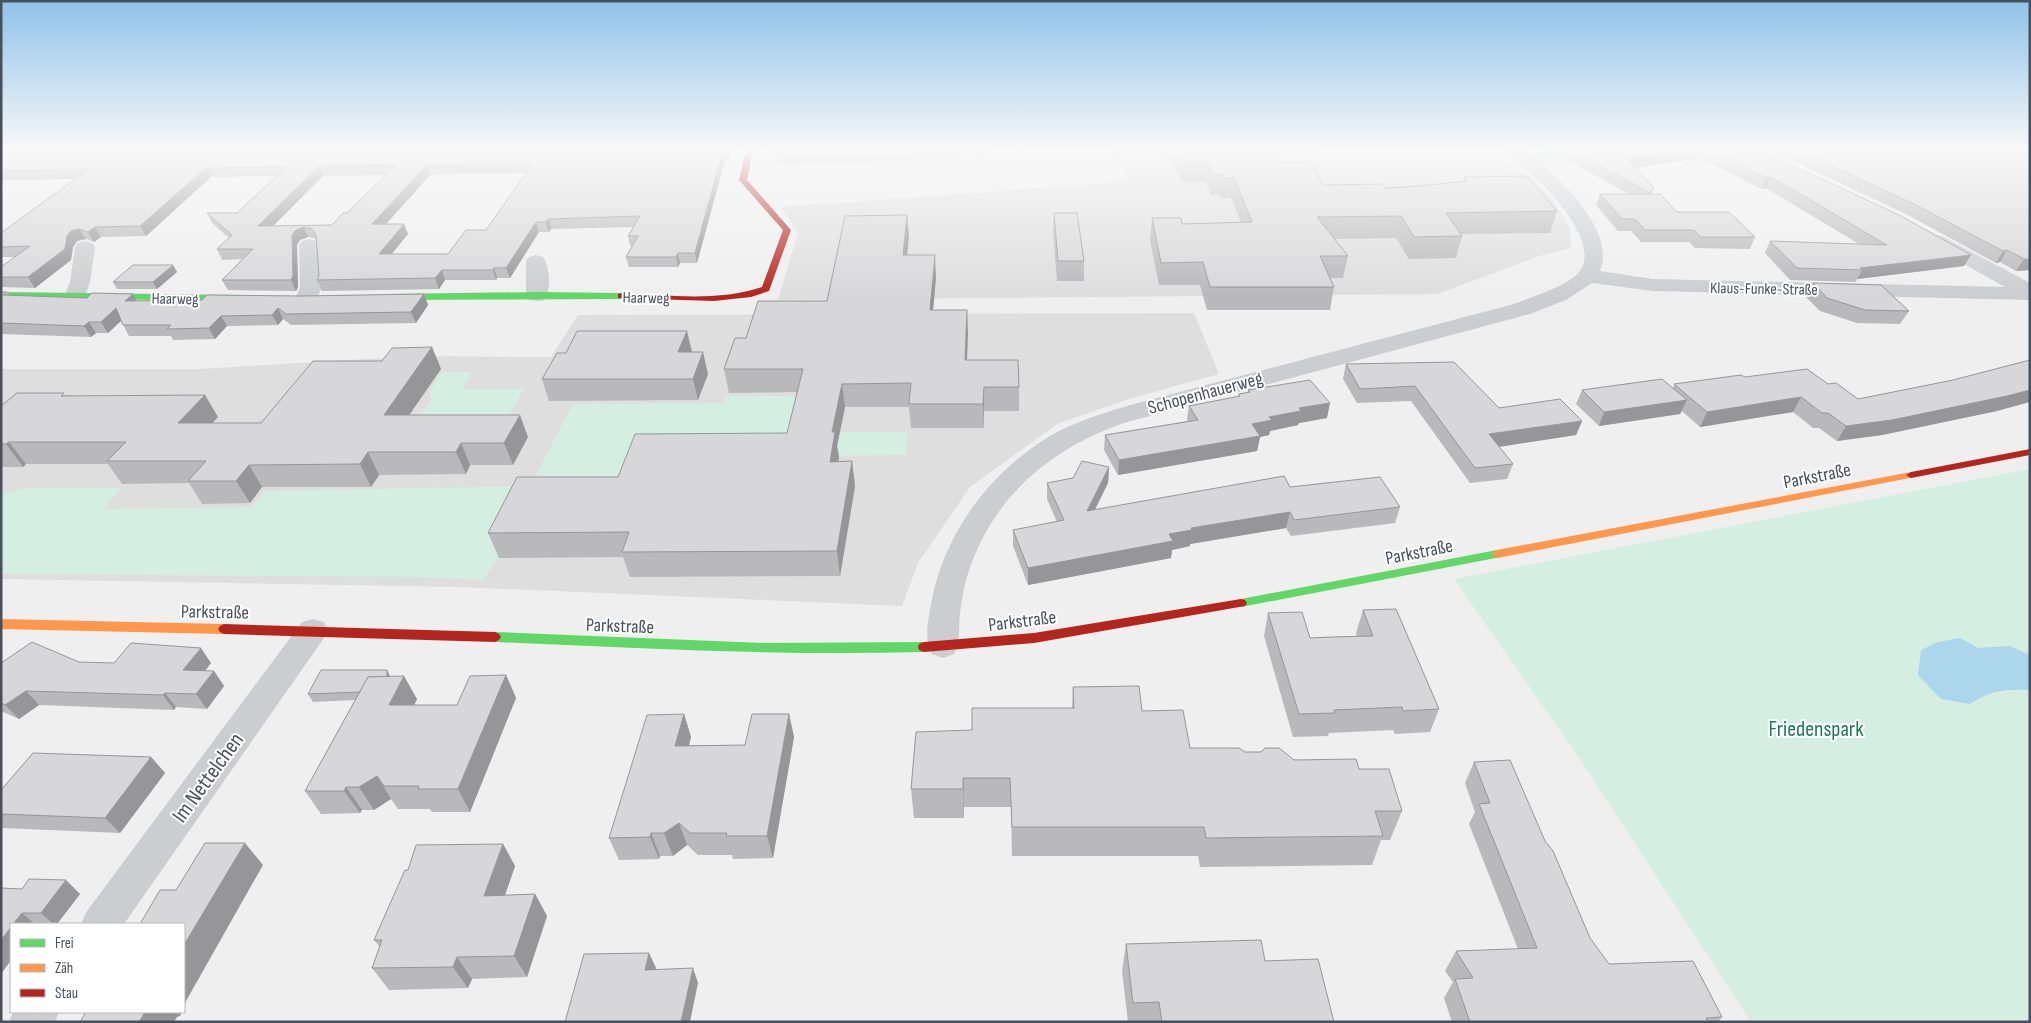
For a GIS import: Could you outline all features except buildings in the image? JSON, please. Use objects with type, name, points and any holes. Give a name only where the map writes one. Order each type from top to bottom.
[{"type":"street","name":"Haarweg","points":[[374,298],[537,295],[728,298],[754,294],[766,289],[771,280],[787,230],[759,198]]},
{"type":"street","points":[[1565,198],[1572,205],[1585,228],[1595,258],[1588,276]]},
{"type":"street","points":[[1917,230],[2030,293]]},
{"type":"street","points":[[306,299],[311,287],[309,245]]},
{"type":"street","points":[[75,297],[80,282],[86,246]]},
{"type":"street","points":[[536,261],[537,295]]},
{"type":"street","name":"Klaus-Funke-Straße","points":[[1588,276],[1653,285],[2030,293]]},
{"type":"street","name":"Schopenhauerweg","points":[[943,646],[942,620],[947,594],[965,540],[997,494],[1032,461],[1059,442],[1098,423],[1140,410],[1522,309],[1558,295],[1588,276]]},
{"type":"street","name":"Haarweg","points":[[1,295],[248,298]]},
{"type":"street","name":"Parkstraße","points":[[1,624],[313,630],[732,647],[871,649],[943,646],[1034,638],[1222,607],[2030,452]]},
{"type":"street","name":"Im Nettelchen","points":[[102,923],[313,630]]},
{"type":"shaded area","points":[[909,198],[1551,198],[1570,228],[1571,248],[1542,255],[1437,294],[778,300],[798,233],[781,207]]},
{"type":"shaded area","points":[[1194,313],[1219,374],[1129,399],[1057,424],[970,487],[918,563],[902,606],[460,587],[1,579],[1,369],[200,369],[414,356],[551,357],[578,315]]},
{"type":"green space","points":[[442,372],[471,372],[463,389],[524,389],[498,434],[407,435],[432,399],[429,393]]},
{"type":"green space","points":[[726,396],[803,396],[797,432],[907,432],[906,455],[639,457],[626,488],[538,488],[484,580],[423,577],[1,574],[1,494],[26,488],[121,488],[103,509],[252,507],[265,491],[530,486],[573,404],[724,403]]},
{"type":"green space","name":"Friedenspark","points":[[2030,469],[2030,1022],[1751,1022],[1580,759],[1454,579]]},
{"type":"water","points":[[1960,638],[1978,648],[2010,646],[2030,655],[2030,690],[1998,691],[1970,704],[1941,699],[1918,675],[1921,650],[1938,642]]},
{"type":"traffic: fast","points":[[1,295],[241,298]]},
{"type":"traffic: fast","points":[[389,297],[621,296]]},
{"type":"traffic: fast","points":[[1241,603],[1497,554]]},
{"type":"traffic: fast","points":[[495,637],[763,648],[870,649],[924,647]]},
{"type":"traffic: slow","points":[[1497,554],[1911,475]]},
{"type":"traffic: slow","points":[[1,624],[224,629]]},
{"type":"traffic: jam","points":[[621,296],[714,299],[751,294],[766,289],[787,230],[759,198]]},
{"type":"traffic: jam","points":[[1911,475],[2030,452]]},
{"type":"traffic: jam","points":[[924,647],[1034,638],[1241,603]]},
{"type":"traffic: jam","points":[[224,629],[495,637]]}]
